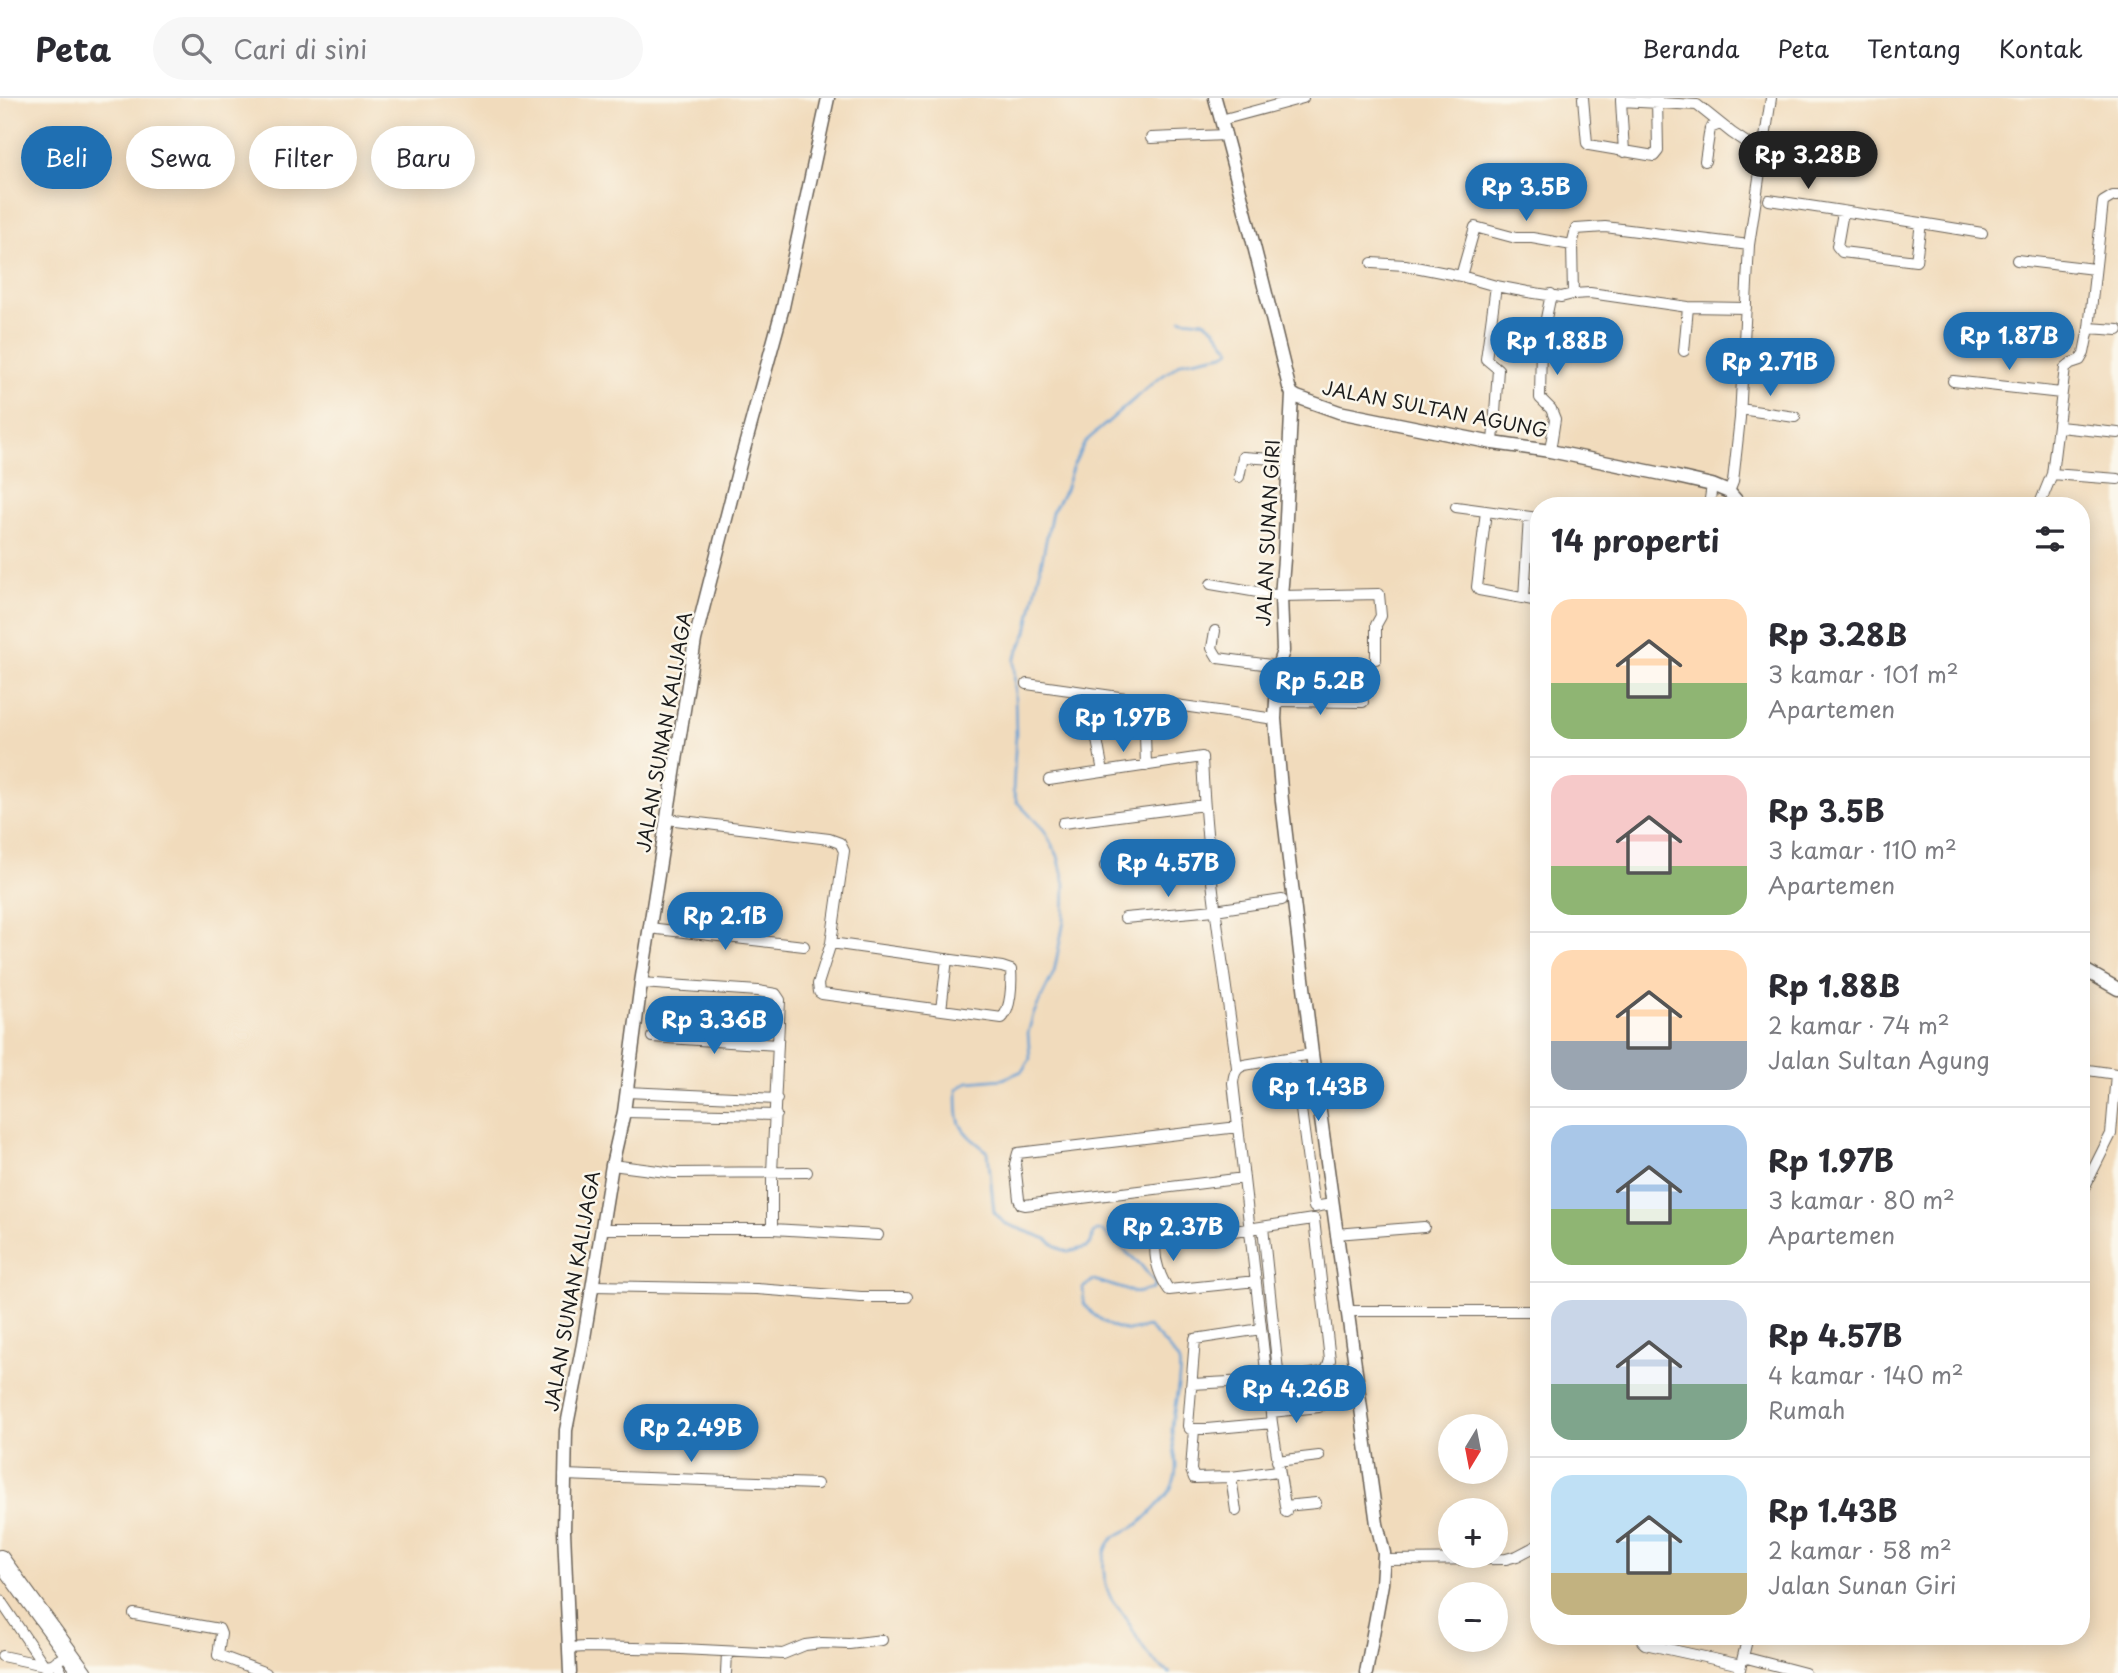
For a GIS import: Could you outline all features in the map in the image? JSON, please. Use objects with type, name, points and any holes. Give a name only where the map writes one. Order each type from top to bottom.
[{"type":"highway","points":[[0,1559],[62,1658],[83,1673]]},
{"type":"street","name":"JALAN SUNAN KALIJAGA","points":[[570,1673],[564,1531],[566,1430],[612,1166],[624,1112],[649,928],[695,640],[783,307],[828,98]]},
{"type":"street","points":[[1215,98],[1292,394]]},
{"type":"street","points":[[1221,120],[1303,98]]},
{"type":"street","points":[[1583,98],[1587,143],[1644,155],[1656,155],[1658,151],[1657,101]]},
{"type":"street","points":[[1729,492],[1733,482],[1740,410],[1749,245],[1763,199],[1762,153],[1771,98]]},
{"type":"street","points":[[1624,152],[1621,99],[1697,101],[1720,124],[1762,153]]},
{"type":"street","points":[[1705,161],[1710,128],[1720,124]]},
{"type":"street","points":[[1152,138],[1226,135]]},
{"type":"street","points":[[2043,497],[2052,474],[2065,368],[2082,357],[2089,328],[2103,202],[2118,196]]},
{"type":"street","points":[[1763,199],[1982,233]]},
{"type":"street","points":[[1843,212],[1837,246],[1842,253],[1916,261],[1921,223]]},
{"type":"street","points":[[1461,276],[1475,227],[1516,238],[1572,245]]},
{"type":"street","points":[[1573,294],[1572,245],[1576,229],[1592,227],[1749,245]]},
{"type":"street","points":[[2017,260],[2094,269]]},
{"type":"street","points":[[1372,263],[1405,265],[1496,286],[1561,297],[1590,293],[1688,307],[1746,307]]},
{"type":"street","points":[[1493,443],[1497,369],[1486,359],[1496,286]]},
{"type":"street","points":[[1550,451],[1555,419],[1551,409],[1540,398],[1541,343],[1551,294]]},
{"type":"street","points":[[1684,351],[1688,307]]},
{"type":"street","points":[[2089,328],[2118,330]]},
{"type":"street","points":[[1953,381],[2061,393]]},
{"type":"street","name":"JALAN SULTAN AGUNG","points":[[1292,394],[1304,401],[1339,412],[1493,443],[1550,451],[1712,485],[1729,492],[1733,497]]},
{"type":"street","name":"JALAN SUNAN GIRI","points":[[1292,394],[1280,596],[1283,651],[1278,666],[1275,719],[1312,1055],[1346,1311],[1377,1524],[1384,1553],[1382,1584],[1366,1673]]},
{"type":"street","points":[[1740,410],[1795,417]]},
{"type":"street","points":[[2059,428],[2118,433]]},
{"type":"street","points":[[1239,477],[1243,457],[1288,460]]},
{"type":"street","points":[[2052,474],[2118,479]]},
{"type":"street","points":[[1710,497],[1712,485]]},
{"type":"street","points":[[1456,507],[1530,518]]},
{"type":"street","points":[[1486,511],[1477,587],[1479,590],[1530,599]]},
{"type":"street","points":[[1524,598],[1530,545]]},
{"type":"street","points":[[1211,584],[1280,596],[1379,594],[1381,616],[1376,625],[1376,659]]},
{"type":"street","points":[[1215,631],[1212,648],[1218,658],[1278,666]]},
{"type":"street","points":[[1027,684],[1275,719]]},
{"type":"street","points":[[1277,701],[1363,702]]},
{"type":"street","points":[[1145,733],[1146,766]]},
{"type":"street","points":[[1096,734],[1103,772]]},
{"type":"street","points":[[1049,780],[1202,757],[1209,857],[1237,1068],[1233,1083],[1277,1466],[1285,1509],[1315,1503]]},
{"type":"street","points":[[1063,823],[1204,805]]},
{"type":"street","points":[[667,819],[829,839],[840,843],[845,851],[831,943],[818,992],[1002,1018],[1007,1013],[1011,970],[831,943]]},
{"type":"street","points":[[1105,866],[1209,857]]},
{"type":"street","points":[[1125,918],[1215,910],[1282,900]]},
{"type":"street","points":[[649,928],[804,946]]},
{"type":"street","points":[[941,1010],[947,959]]},
{"type":"street","points":[[2090,973],[2118,989]]},
{"type":"street","points":[[641,983],[758,991],[776,994],[780,1000],[772,1229]]},
{"type":"street","points":[[652,1037],[778,1045]]},
{"type":"street","points":[[1237,1068],[1259,1061],[1312,1055]]},
{"type":"street","points":[[1294,1057],[1314,1207],[1332,1204]]},
{"type":"street","points":[[2090,1070],[2117,1074],[2110,1134],[2090,1175]]},
{"type":"street","points":[[627,1092],[776,1099]]},
{"type":"street","points":[[686,1095],[686,1113]]},
{"type":"street","points":[[729,1114],[730,1097]]},
{"type":"street","points":[[624,1112],[776,1115]]},
{"type":"street","points":[[1238,1127],[1018,1153],[1015,1164],[1019,1199],[1022,1205],[1041,1204],[1244,1178]]},
{"type":"street","points":[[612,1166],[674,1173],[807,1172]]},
{"type":"street","points":[[1256,1281],[1169,1290],[1155,1253],[1156,1244],[1161,1242],[1263,1227],[1314,1220],[1330,1360],[1327,1369],[1284,1378],[1278,1371],[1263,1227]]},
{"type":"street","points":[[1336,1234],[1424,1227]]},
{"type":"street","points":[[601,1229],[772,1229],[878,1235]]},
{"type":"street","points":[[593,1286],[757,1289],[861,1297],[907,1297]]},
{"type":"street","points":[[1346,1311],[1530,1311]]},
{"type":"street","points":[[1261,1329],[1195,1339],[1188,1426],[1194,1429],[1271,1418],[1319,1407]]},
{"type":"street","points":[[1192,1384],[1267,1380]]},
{"type":"street","points":[[1194,1429],[1191,1470],[1194,1478],[1231,1477],[1319,1456]]},
{"type":"street","points":[[564,1475],[817,1484]]},
{"type":"street","points":[[1231,1477],[1236,1511]]},
{"type":"street","points":[[1383,1560],[1506,1559],[1530,1549]]},
{"type":"street","points":[[0,1600],[47,1669]]},
{"type":"street","points":[[134,1614],[219,1629],[221,1634],[218,1655],[267,1673]]},
{"type":"street","points":[[569,1648],[783,1654],[805,1645],[882,1640]]},
{"type":"street","points":[[1650,1645],[1741,1665],[1805,1672]]},
{"type":"street","points":[[1741,1665],[1746,1645]]},
{"type":"street","points":[[726,1673],[727,1652]]},
{"type":"street","points":[[1,1657],[47,1669]]},
{"type":"street","points":[[47,1669],[62,1658]]},
{"type":"street","points":[[62,1658],[62,1673]]},
{"type":"waterway","points":[[1170,1673],[1148,1654],[1112,1600],[1106,1585],[1104,1562],[1110,1542],[1145,1519],[1174,1482],[1176,1466],[1172,1427],[1179,1363],[1148,1327],[1128,1331],[1110,1326],[1094,1315],[1084,1304],[1083,1288],[1094,1280],[1136,1293],[1153,1289],[1155,1283],[1140,1264],[1102,1231],[1093,1234],[1087,1247],[1068,1252],[1047,1239],[1004,1223],[994,1212],[988,1152],[961,1126],[957,1089],[968,1082],[1003,1079],[1022,1071],[1030,1059],[1028,1033],[1033,1015],[1054,972],[1064,921],[1065,884],[1058,856],[1044,830],[1017,802],[1013,791],[1016,734],[1014,660],[1027,632],[1052,512],[1065,490],[1085,442],[1154,382],[1182,362],[1224,354],[1231,350],[1205,321],[1181,319]]}]
